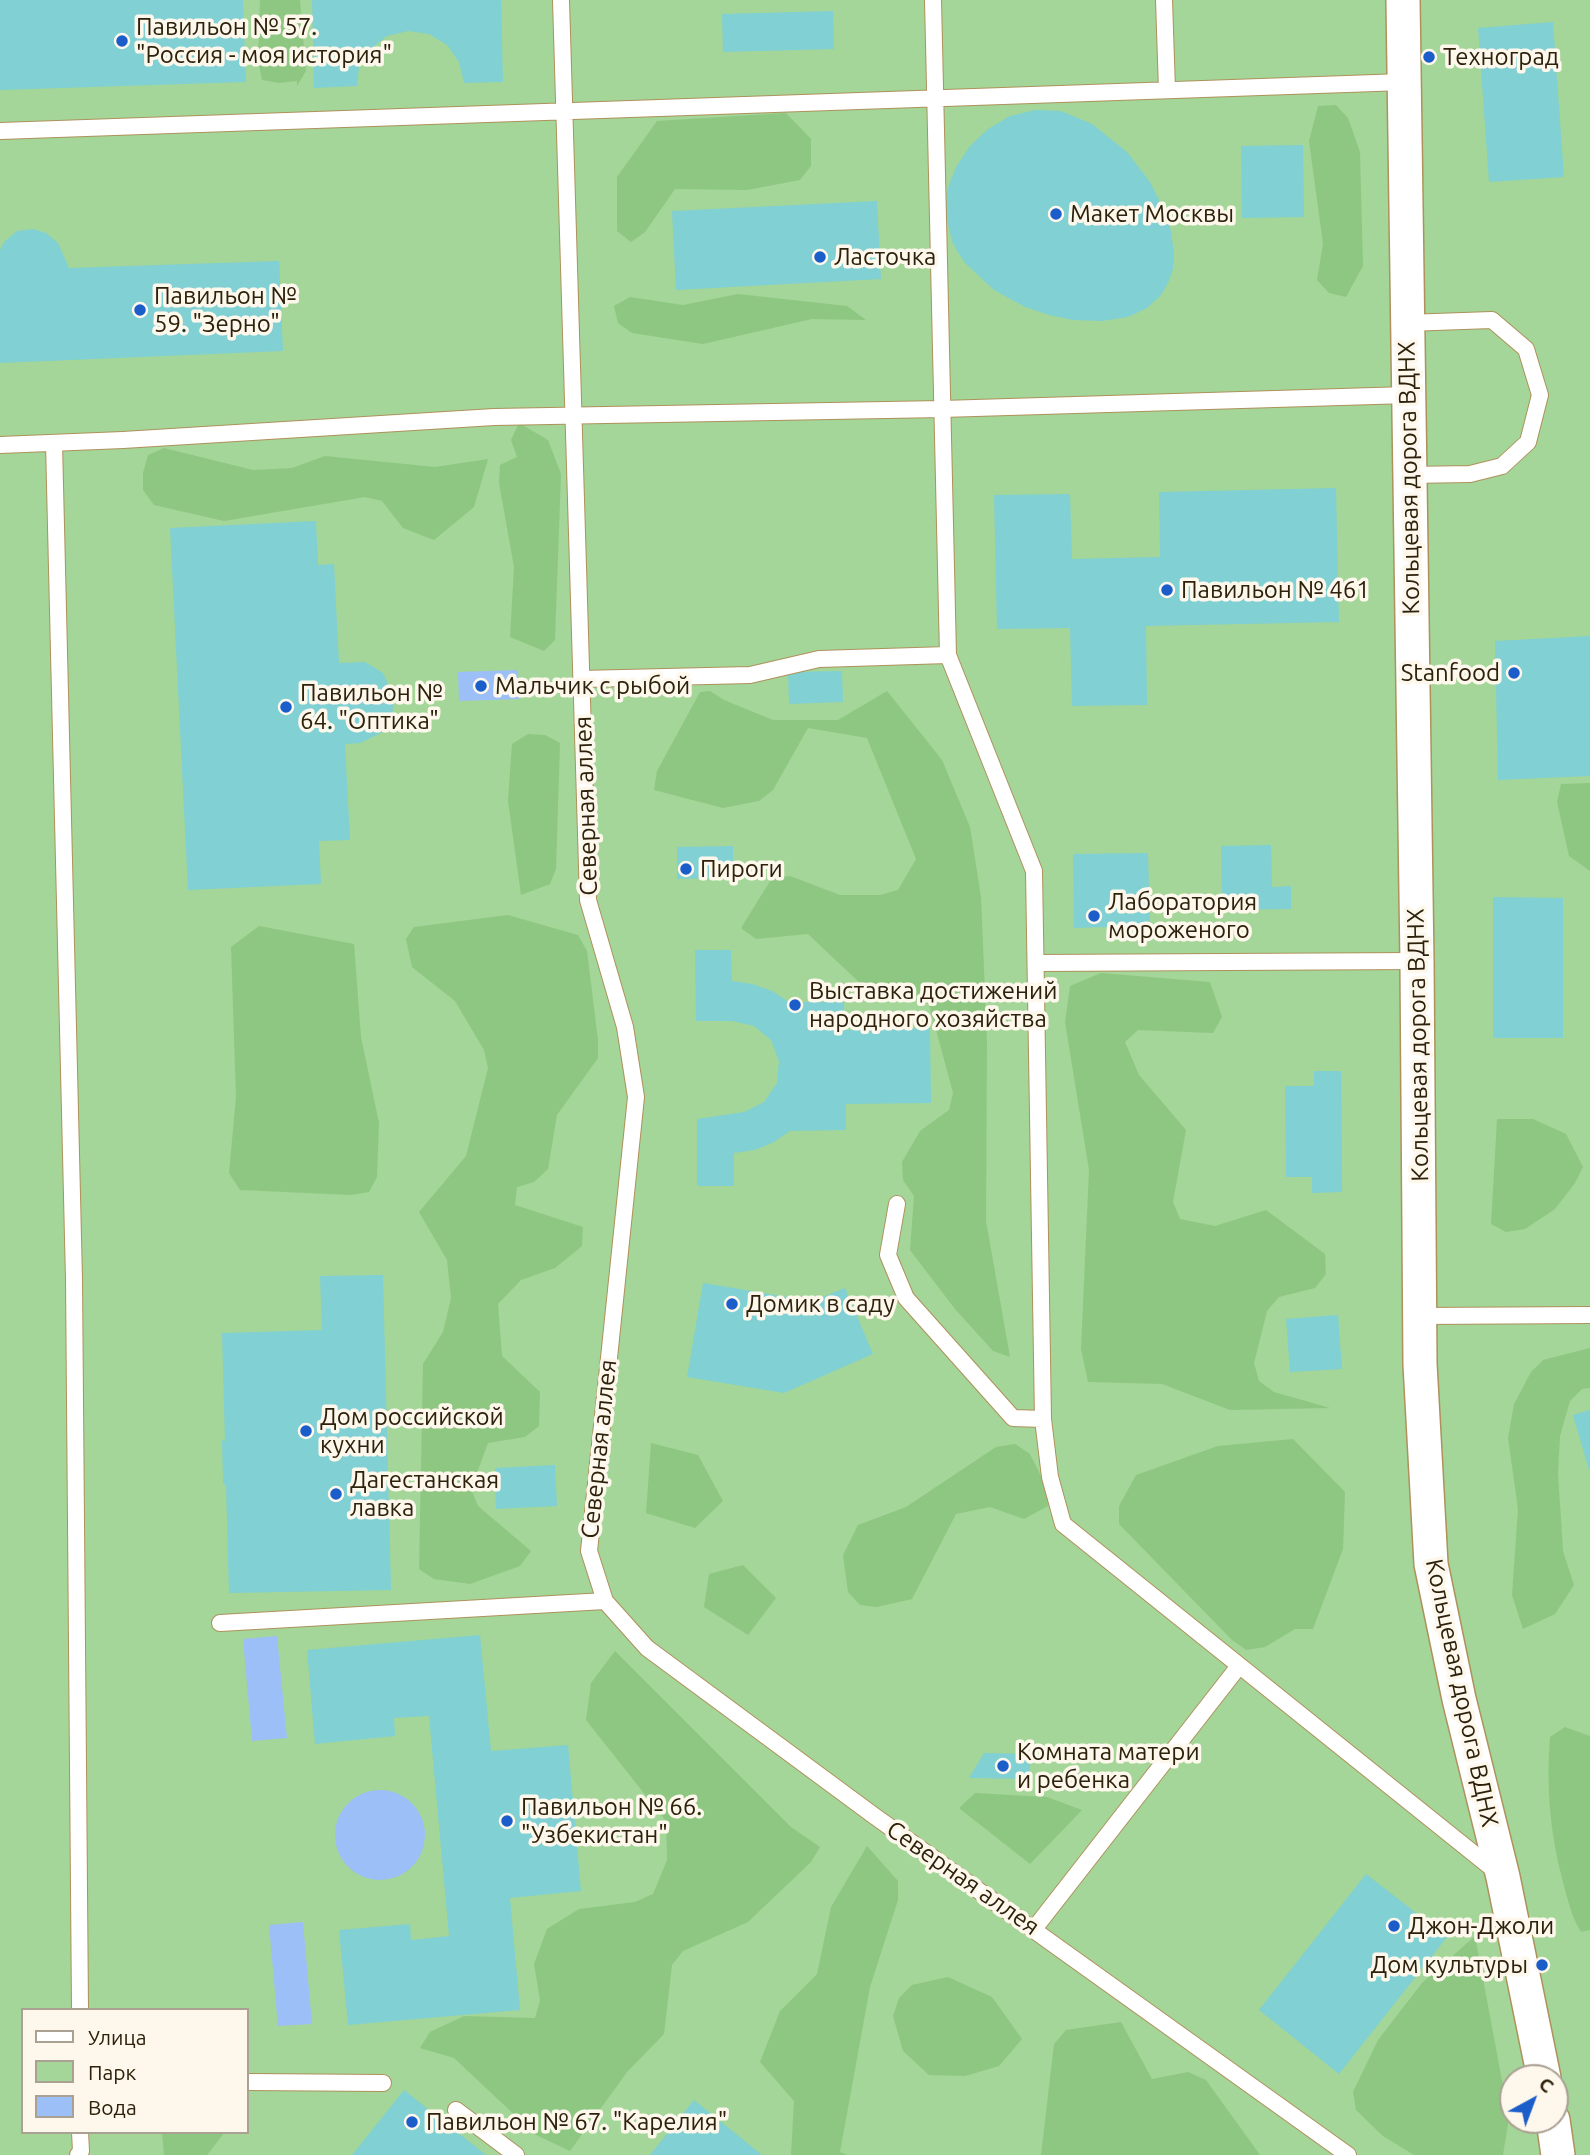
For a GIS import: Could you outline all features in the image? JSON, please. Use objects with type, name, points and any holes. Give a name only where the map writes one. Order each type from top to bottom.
[{"type":"street","name":"Кольцевая дорога ВДНХ","points":[[1403,0],[1420,1364],[1431,1564],[1503,1877],[1541,2064]]},
{"type":"street","points":[[1555,2134],[1558,2155]]},
{"type":"lane","name":"Северная аллея","points":[[561,0],[588,900],[625,1027],[636,1097],[589,1551],[605,1601],[647,1648],[863,1807],[1348,2155]]},
{"type":"lane","points":[[933,0],[948,655],[1034,871],[1043,1419],[1050,1477],[1063,1524],[1503,1877]]},
{"type":"lane","points":[[1164,0],[1167,90]]},
{"type":"lane","points":[[0,131],[1404,82]]},
{"type":"lane","points":[[1406,323],[1492,320],[1526,349],[1540,395],[1528,442],[1502,467],[1470,474],[1409,475]]},
{"type":"lane","points":[[0,445],[150,439],[494,417],[942,409],[1408,395]]},
{"type":"lane","points":[[54,443],[74,1268],[80,2008]]},
{"type":"lane","points":[[581,679],[750,675],[819,659],[948,655]]},
{"type":"lane","points":[[1037,963],[1417,961]]},
{"type":"lane","points":[[897,1204],[888,1255],[906,1298],[1013,1418],[1043,1419]]},
{"type":"lane","points":[[1420,1316],[1590,1315]]},
{"type":"lane","points":[[220,1623],[605,1601]]},
{"type":"lane","points":[[1034,1929],[1239,1666]]},
{"type":"lane","points":[[248,2082],[383,2083]]},
{"type":"lane","points":[[456,2110],[516,2155]]},
{"type":"lane","points":[[78,2155],[81,2151],[80,2134]]},
{"type":"green space","name":"Выставка достижений народного хозяйства","points":[[0,0],[1590,0],[1590,2155],[0,2155]]},
{"type":"green space","points":[[260,0],[300,0],[306,71],[297,86],[297,81],[279,83],[262,80],[258,61]]},
{"type":"green space","points":[[1336,105],[1348,118],[1360,152],[1363,266],[1346,297],[1329,293],[1317,280],[1323,244],[1309,141],[1318,106]]},
{"type":"green space","points":[[786,113],[811,139],[811,166],[800,180],[747,190],[675,189],[645,232],[631,242],[617,231],[617,177],[657,121]]},
{"type":"green space","points":[[738,294],[847,306],[866,320],[812,319],[703,344],[632,333],[618,323],[614,306],[630,297],[683,305]]},
{"type":"green space","points":[[519,423],[548,440],[561,474],[555,640],[544,651],[510,637],[514,567],[499,483],[500,465],[517,457],[511,440]]},
{"type":"green space","points":[[164,448],[253,470],[292,468],[325,456],[435,467],[488,459],[474,507],[434,540],[403,528],[382,501],[365,497],[224,521],[154,505],[143,490],[143,473],[148,455]]},
{"type":"green space","points":[[710,691],[724,700],[773,720],[838,720],[887,691],[942,760],[970,827],[981,897],[987,1042],[986,1221],[1010,1357],[993,1351],[955,1309],[910,1250],[914,1196],[903,1180],[902,1162],[920,1131],[949,1110],[953,1093],[929,1004],[861,984],[808,934],[756,939],[741,928],[772,878],[790,876],[840,895],[880,895],[898,890],[916,859],[867,738],[808,728],[773,790],[759,801],[723,808],[654,790],[657,771],[700,692]]},
{"type":"green space","points":[[528,734],[545,735],[560,743],[556,869],[550,884],[521,895],[508,801],[512,744]]},
{"type":"green space","points":[[1590,783],[1590,871],[1569,856],[1557,802],[1561,784]]},
{"type":"green space","points":[[508,915],[578,935],[587,951],[598,1058],[557,1115],[548,1169],[534,1182],[517,1187],[515,1205],[583,1227],[582,1246],[555,1268],[521,1280],[498,1304],[502,1356],[540,1392],[539,1426],[525,1437],[488,1443],[471,1489],[478,1506],[531,1551],[520,1566],[470,1584],[434,1579],[419,1569],[423,1364],[443,1332],[451,1298],[447,1260],[419,1212],[466,1156],[488,1068],[484,1050],[455,1001],[412,967],[406,939],[414,927]]},
{"type":"green space","points":[[259,926],[354,944],[361,1037],[379,1123],[377,1177],[369,1192],[351,1195],[240,1190],[229,1173],[236,1097],[231,947]]},
{"type":"green space","points":[[1101,973],[1210,982],[1222,1017],[1213,1033],[1138,1030],[1125,1042],[1139,1075],[1186,1130],[1173,1202],[1180,1219],[1215,1226],[1266,1210],[1325,1254],[1326,1274],[1315,1288],[1279,1297],[1267,1311],[1254,1363],[1259,1381],[1274,1392],[1330,1408],[1230,1410],[1162,1384],[1088,1382],[1081,1349],[1089,1170],[1065,1022],[1070,986]]},
{"type":"green space","points":[[1497,1119],[1533,1119],[1566,1134],[1583,1167],[1575,1183],[1555,1209],[1525,1229],[1506,1232],[1491,1224]]},
{"type":"green space","points":[[1590,1348],[1590,1388],[1582,1389],[1570,1401],[1560,1436],[1558,1473],[1563,1551],[1574,1585],[1555,1614],[1523,1629],[1512,1595],[1518,1509],[1508,1438],[1514,1404],[1531,1372],[1543,1360]]},
{"type":"green space","points":[[1293,1439],[1345,1492],[1343,1549],[1313,1629],[1295,1629],[1265,1647],[1246,1650],[1232,1640],[1119,1524],[1119,1506],[1136,1475],[1218,1446]]},
{"type":"green space","points":[[651,1443],[698,1455],[723,1501],[695,1528],[646,1513]]},
{"type":"green space","points":[[1015,1444],[1030,1454],[1046,1486],[1048,1506],[1024,1519],[990,1507],[956,1514],[912,1599],[877,1607],[860,1605],[848,1592],[843,1555],[858,1525],[906,1507],[996,1447]]},
{"type":"green space","points":[[743,1565],[776,1598],[748,1635],[704,1607],[709,1574]]},
{"type":"green space","points":[[615,1651],[791,1827],[820,1847],[811,1862],[748,1922],[683,1951],[672,1965],[664,2034],[627,2072],[570,2151],[536,2135],[454,2058],[420,2048],[430,2032],[464,2016],[535,2018],[540,2000],[534,1964],[547,1929],[579,1909],[635,1902],[653,1894],[667,1860],[666,1821],[586,1720],[591,1683]]},
{"type":"green space","points":[[1565,1727],[1590,1736],[1590,1930],[1581,1932],[1572,1914],[1563,1882],[1550,1810],[1550,1737]]},
{"type":"green space","points":[[975,1793],[1047,1797],[1082,1810],[1030,1864],[959,1808]]},
{"type":"green space","points":[[867,1846],[898,1881],[898,1900],[870,1987],[840,2152],[847,2155],[791,2155],[794,2101],[760,2062],[780,2011],[817,1974],[831,1907]]},
{"type":"green space","points":[[1475,1936],[1499,2064],[1499,2134],[1506,2134],[1503,2155],[1414,2155],[1383,2136],[1356,2110],[1353,2092],[1378,2040],[1422,1983]]},
{"type":"green space","points":[[948,1977],[992,1997],[1022,2039],[999,2066],[965,2076],[929,2075],[903,2051],[893,2016],[899,1998],[912,1985]]},
{"type":"green space","points":[[1121,2022],[1152,2079],[1188,2072],[1206,2080],[1260,2155],[1041,2155],[1054,2044],[1066,2030]]},
{"type":"green space","points":[[162,2134],[223,2134],[207,2155],[164,2155]]},
{"type":"water","points":[[518,670],[519,699],[459,701],[458,672]]},
{"type":"water","points":[[277,1636],[287,1738],[252,1741],[243,1639]]},
{"type":"water","points":[[380,1790],[397,1794],[412,1803],[421,1818],[425,1835],[421,1852],[412,1867],[397,1876],[380,1880],[363,1876],[348,1867],[339,1852],[335,1835],[339,1818],[348,1803],[363,1794]]},
{"type":"water","points":[[303,1922],[312,2024],[278,2026],[269,1925]]},
{"type":"building","name":"Павильон № 57. \"Россия - моя история\"","points":[[0,0],[243,0],[246,82],[0,90]]},
{"type":"building","points":[[312,0],[501,0],[503,82],[464,83],[459,62],[447,45],[429,34],[408,31],[387,36],[370,49],[359,67],[357,86],[314,88]]},
{"type":"building","points":[[833,11],[834,49],[723,52],[722,14]]},
{"type":"building","points":[[1553,22],[1564,177],[1489,182],[1478,28]]},
{"type":"building","name":"Макет Москвы","points":[[1035,110],[1061,111],[1092,124],[1127,152],[1150,182],[1165,212],[1174,255],[1168,283],[1161,295],[1147,308],[1128,317],[1102,321],[1073,320],[1049,315],[1025,307],[994,290],[965,263],[957,251],[946,216],[947,190],[956,167],[970,146],[988,129],[1010,116]]},
{"type":"building","points":[[1303,145],[1304,217],[1242,218],[1241,146]]},
{"type":"building","points":[[877,201],[881,279],[676,290],[672,211]]},
{"type":"building","name":"Павильон № 59. \"Зерно\"","points":[[33,229],[46,233],[58,243],[69,268],[279,261],[283,351],[0,363],[0,250],[4,242],[17,231]]},
{"type":"building","name":"Павильон № 461","points":[[1336,488],[1339,622],[1146,626],[1147,705],[1072,706],[1070,628],[997,629],[994,495],[1070,494],[1072,559],[1160,557],[1159,492]]},
{"type":"building","name":"Павильон № 64. \"Оптика\"","points":[[316,521],[318,565],[334,564],[339,663],[365,662],[383,673],[394,697],[392,716],[381,733],[360,743],[345,744],[350,840],[319,841],[321,884],[188,890],[170,528]]},
{"type":"building","points":[[1590,636],[1590,776],[1498,780],[1495,641]]},
{"type":"building","points":[[842,671],[843,702],[789,704],[788,672]]},
{"type":"building","points":[[1271,845],[1272,887],[1291,886],[1291,909],[1222,910],[1221,846]]},
{"type":"building","points":[[733,846],[733,878],[677,879],[677,847]]},
{"type":"building","points":[[1148,853],[1150,926],[1074,928],[1073,854]]},
{"type":"building","points":[[1493,897],[1563,898],[1563,1038],[1493,1038]]},
{"type":"building","points":[[695,950],[731,950],[732,981],[772,991],[789,1002],[844,1002],[845,1030],[930,1028],[931,1103],[846,1104],[846,1130],[790,1131],[755,1150],[734,1153],[734,1186],[697,1186],[697,1119],[744,1112],[764,1102],[777,1083],[779,1061],[771,1040],[754,1026],[732,1021],[696,1021]]},
{"type":"building","points":[[1314,1071],[1341,1071],[1342,1192],[1312,1193],[1312,1177],[1286,1177],[1285,1086],[1314,1086]]},
{"type":"building","name":"Дом российской кухни","points":[[383,1275],[391,1590],[229,1593],[226,1485],[223,1484],[222,1440],[225,1441],[222,1333],[322,1330],[320,1276]]},
{"type":"building","points":[[703,1283],[799,1299],[798,1307],[845,1288],[873,1354],[784,1393],[687,1377]]},
{"type":"building","points":[[1338,1315],[1342,1369],[1290,1372],[1286,1319]]},
{"type":"building","points":[[1590,1410],[1590,1469],[1589,1470],[1573,1415]]},
{"type":"building","points":[[555,1465],[557,1506],[496,1509],[495,1468]]},
{"type":"building","name":"Павильон № 66. \"Узбекистан\"","points":[[480,1635],[491,1751],[568,1745],[581,1891],[510,1898],[520,2010],[348,2025],[339,1930],[410,1924],[411,1940],[449,1936],[429,1716],[394,1718],[395,1736],[315,1744],[307,1650]]},
{"type":"building","name":"Комната матери и ребенка","points":[[984,1753],[1030,1754],[1030,1779],[969,1778]]},
{"type":"building","points":[[1366,1874],[1447,1937],[1339,2074],[1259,2010]]},
{"type":"building","name":"Павильон № 67. \"Карелия\"","points":[[404,2090],[486,2155],[352,2155]]},
{"type":"building","points":[[694,2100],[762,2155],[650,2155]]},
{"type":"place","name":"Павильон № 57. \"Россия - моя история\"","points":[[122,41]]},
{"type":"place","name":"Техноград","points":[[1429,57]]},
{"type":"place","name":"Макет Москвы","points":[[1056,214]]},
{"type":"place","name":"Ласточка","points":[[820,257]]},
{"type":"place","name":"Павильон № 59. \"Зерно\"","points":[[140,310]]},
{"type":"place","name":"Павильон № 461","points":[[1167,590]]},
{"type":"place","name":"Stanfood","points":[[1514,673]]},
{"type":"place","name":"Мальчик с рыбой","points":[[481,686]]},
{"type":"place","name":"Павильон № 64. \"Оптика\"","points":[[286,707]]},
{"type":"place","name":"Пироги","points":[[686,869]]},
{"type":"place","name":"Лаборатория мороженого","points":[[1094,916]]},
{"type":"place","name":"Выставка достижений народного хозяйства","points":[[795,1005]]},
{"type":"place","name":"Домик в саду","points":[[732,1304]]},
{"type":"place","name":"Дом российской кухни","points":[[306,1431]]},
{"type":"place","name":"Дагестанская лавка","points":[[336,1494]]},
{"type":"place","name":"Комната матери и ребенка","points":[[1003,1766]]},
{"type":"place","name":"Павильон № 66. \"Узбекистан\"","points":[[507,1821]]},
{"type":"place","name":"Джон-Джоли","points":[[1394,1926]]},
{"type":"place","name":"Дом культуры","points":[[1542,1965]]},
{"type":"place","name":"Павильон № 67. \"Карелия\"","points":[[412,2122]]}]
